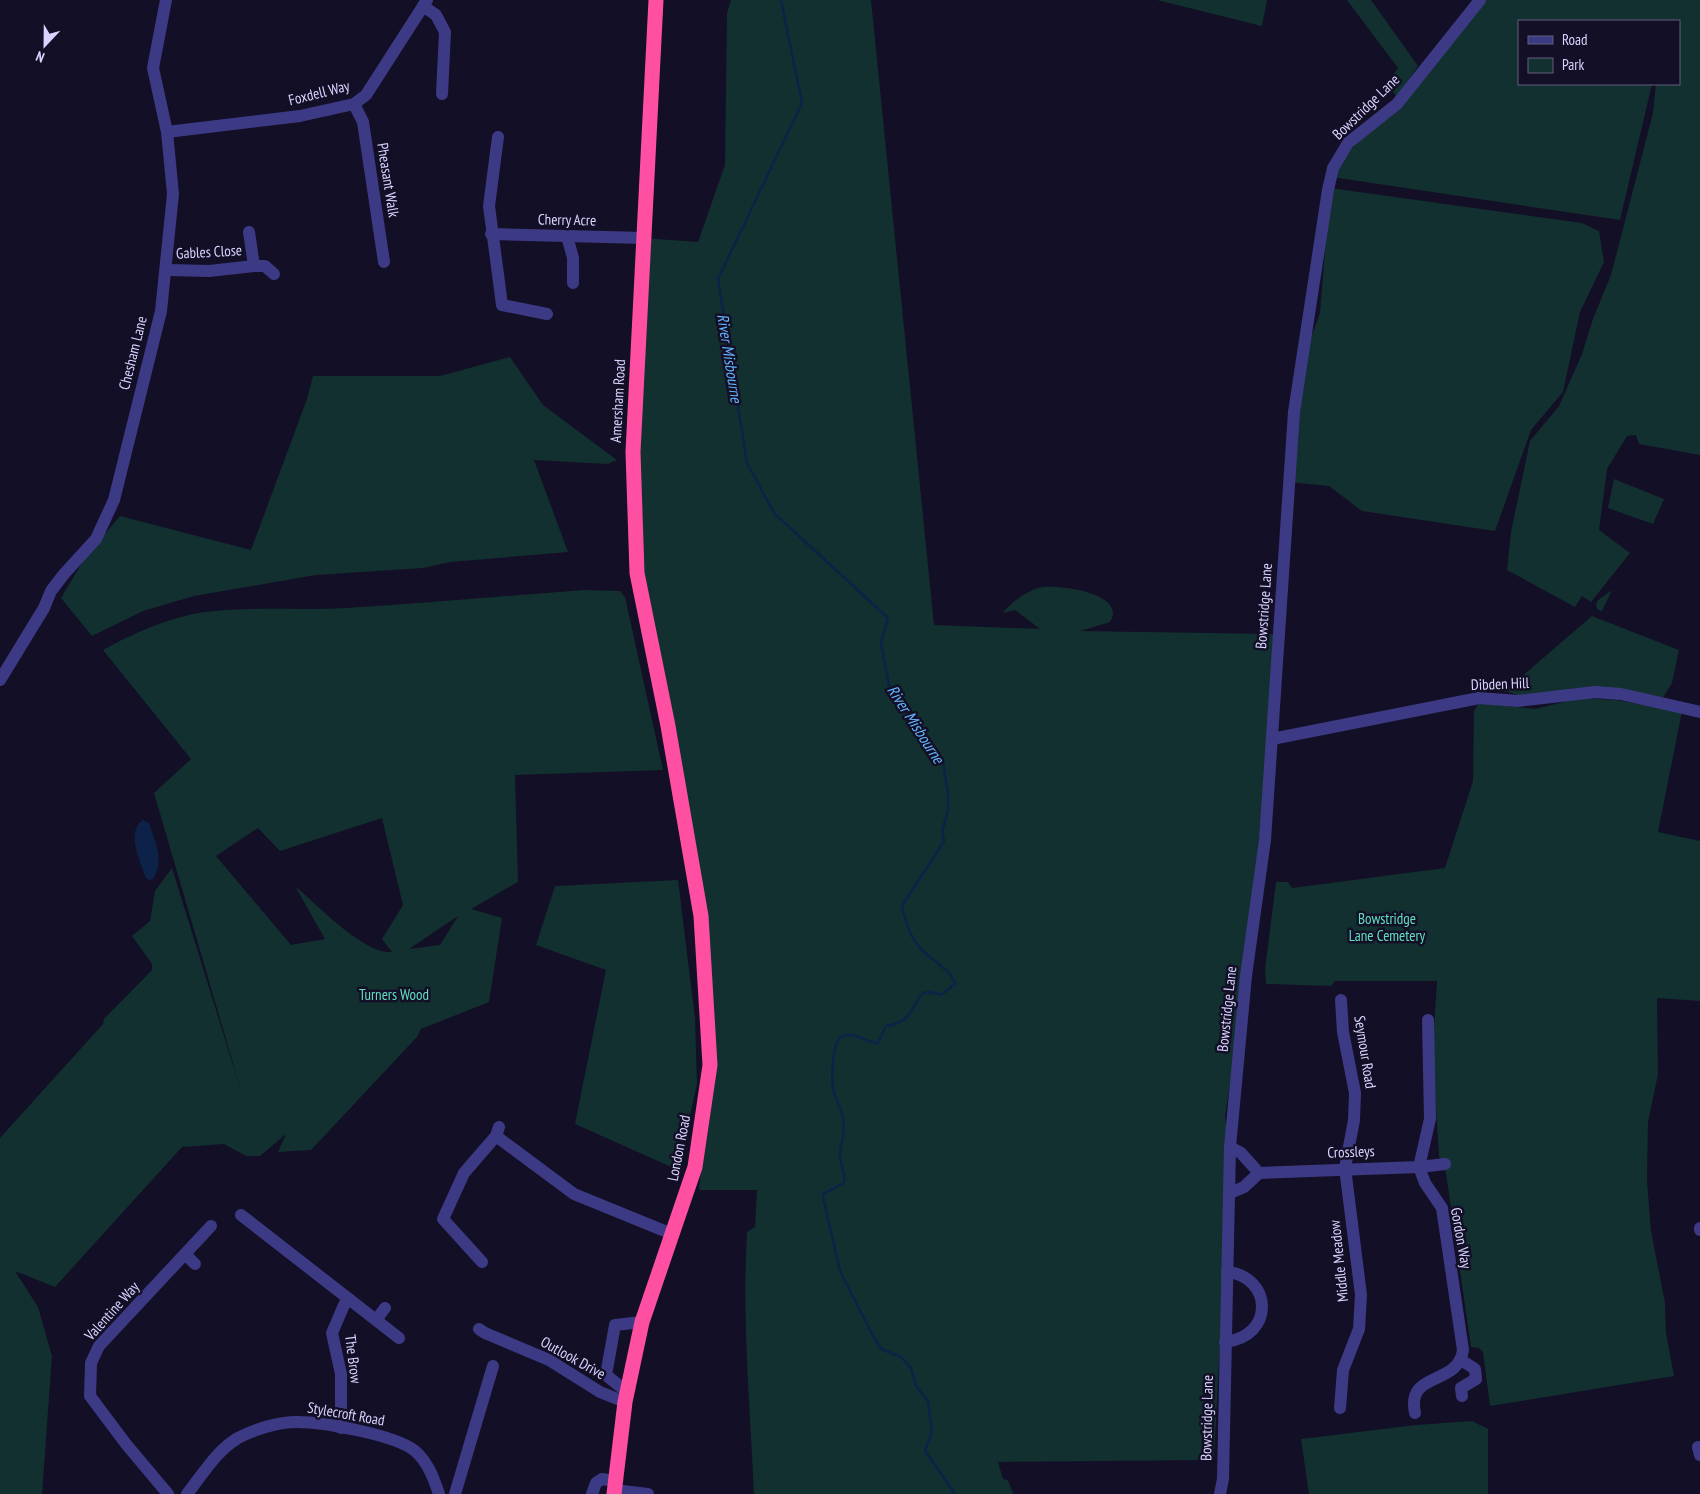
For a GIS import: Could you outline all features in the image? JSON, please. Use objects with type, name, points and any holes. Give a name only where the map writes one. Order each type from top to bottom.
[{"type":"highway","name":"Amersham Road","points":[[656,0],[633,452],[638,573],[682,800]]},
{"type":"highway","name":"London Road","points":[[615,1489],[626,1397],[642,1322],[695,1167],[710,1065],[701,916],[682,800]]},
{"type":"street","name":"Chesham Lane","points":[[0,680],[44,608],[52,591],[64,574],[96,539],[114,500],[161,311],[167,270],[173,194],[167,132],[153,68],[166,0]]},
{"type":"street","name":"Bowstridge Lane","points":[[1220,1494],[1223,1479],[1230,1147],[1246,976],[1265,840],[1294,412],[1333,168],[1348,143],[1397,104],[1480,0]]},
{"type":"street","name":"Foxdell Way","points":[[167,132],[300,116],[354,104],[366,95],[425,3]]},
{"type":"street","points":[[425,3],[436,15],[445,32],[442,94]]},
{"type":"street","name":"Pheasant Walk","points":[[354,104],[363,122],[384,262]]},
{"type":"street","points":[[498,137],[489,206],[491,234],[502,305],[546,314]]},
{"type":"street","name":"Gables Close","points":[[249,232],[254,266]]},
{"type":"street","name":"Cherry Acre","points":[[491,234],[643,238]]},
{"type":"street","points":[[567,236],[573,258],[573,283]]},
{"type":"street","name":"Gables Close","points":[[167,270],[209,270],[265,266],[274,274]]},
{"type":"street","name":"Dibden Hill","points":[[1272,739],[1478,698],[1518,701],[1595,692],[1621,694],[1700,712]]},
{"type":"street","name":"Seymour Road","points":[[1341,1000],[1343,1032],[1355,1093],[1354,1120],[1345,1168]]},
{"type":"street","points":[[1419,1167],[1430,1119],[1426,1031],[1428,1020]]},
{"type":"street","points":[[482,1262],[444,1219],[464,1173],[497,1131],[574,1194],[672,1234]]},
{"type":"street","points":[[1230,1147],[1241,1152],[1259,1173],[1244,1187],[1230,1193]]},
{"type":"street","name":"Crossleys","points":[[1259,1173],[1345,1168],[1419,1167],[1445,1164]]},
{"type":"street","name":"Gordon Way","points":[[1419,1167],[1425,1183],[1442,1208],[1463,1350],[1461,1360]]},
{"type":"street","name":"Middle Meadow","points":[[1340,1408],[1343,1370],[1359,1329],[1361,1295],[1345,1168]]},
{"type":"street","name":"The Brow","points":[[243,1221],[399,1338]]},
{"type":"street","name":"Valentine Way","points":[[168,1494],[126,1444],[90,1396],[91,1363],[100,1346],[211,1226]]},
{"type":"street","points":[[186,1255],[195,1264]]},
{"type":"street","points":[[1225,1342],[1238,1340],[1254,1328],[1262,1317],[1263,1304],[1253,1284],[1240,1273],[1227,1272]]},
{"type":"street","name":"The Brow","points":[[341,1428],[342,1374],[332,1333],[349,1299]]},
{"type":"street","name":"The Brow","points":[[376,1320],[385,1308]]},
{"type":"street","points":[[626,1397],[606,1375],[615,1324],[642,1322]]},
{"type":"street","name":"Outlook Drive","points":[[479,1329],[485,1334],[549,1360],[600,1392],[626,1397]]},
{"type":"street","points":[[1415,1413],[1413,1405],[1421,1387],[1454,1371],[1461,1360],[1475,1369],[1476,1379],[1461,1388],[1462,1396]]},
{"type":"street","points":[[455,1494],[494,1366]]},
{"type":"street","name":"Stylecroft Road","points":[[187,1494],[219,1452],[239,1437],[271,1425],[297,1422],[341,1428],[389,1438],[414,1450],[434,1477],[439,1494]]},
{"type":"street","points":[[592,1494],[596,1483],[602,1480],[615,1489],[648,1494]]},
{"type":"green space","points":[[731,0],[871,0],[934,625],[1040,629],[1015,610],[1003,613],[1023,595],[1033,590],[1059,587],[1087,592],[1100,597],[1109,604],[1113,612],[1110,622],[1080,631],[1278,634],[1249,956],[1225,1117],[1230,1147],[1214,1460],[998,1462],[1003,1479],[1008,1480],[1013,1494],[754,1494],[745,1298],[747,1232],[755,1227],[757,1190],[699,1190],[710,1065],[698,899],[637,573],[643,238],[698,242],[725,165],[727,13]]},
{"type":"green space","points":[[1157,0],[1267,0],[1262,26]]},
{"type":"green space","points":[[1347,0],[1371,0],[1418,66],[1397,97],[1387,84],[1398,68]]},
{"type":"green space","points":[[1480,0],[1700,0],[1700,455],[1639,444],[1636,435],[1627,436],[1607,469],[1599,530],[1630,553],[1591,602],[1582,596],[1575,607],[1507,570],[1511,532],[1530,441],[1559,406],[1582,354],[1593,319],[1611,275],[1653,113],[1656,85],[1680,85],[1680,20],[1518,20],[1518,85],[1652,85],[1620,220],[1332,177],[1333,168],[1384,115]]},
{"type":"green space","points":[[1330,188],[1582,223],[1599,231],[1604,262],[1580,312],[1563,392],[1531,430],[1495,531],[1362,511],[1329,486],[1289,482],[1301,365],[1320,313]]},
{"type":"green space","points":[[510,357],[543,405],[617,460],[608,464],[534,460],[568,552],[450,562],[423,568],[316,575],[194,596],[143,611],[92,636],[61,598],[86,556],[120,516],[251,550],[307,399],[313,376],[440,376]]},
{"type":"green space","points":[[1614,479],[1664,499],[1653,524],[1608,508]]},
{"type":"green space","name":"Turners Wood","points":[[584,590],[620,591],[625,597],[663,770],[515,775],[518,882],[471,909],[502,918],[489,1002],[421,1029],[417,1037],[311,1150],[278,1152],[286,1134],[260,1156],[246,1156],[224,1144],[182,1147],[55,1287],[15,1271],[38,1307],[52,1356],[42,1494],[0,1494],[0,1138],[103,1024],[104,1019],[152,970],[152,964],[132,936],[150,921],[155,891],[172,868],[242,1094],[154,793],[191,759],[103,650],[152,626],[205,612],[240,609],[346,608]],"holes":[[[382,818],[403,905],[382,939],[392,952],[381,951],[355,937],[295,886],[325,939],[291,945],[216,856],[258,828],[280,851]],[[458,916],[440,945],[409,949]]]},
{"type":"green space","points":[[1612,590],[1602,611],[1598,610],[1596,606],[1597,601]]},
{"type":"green space","points":[[1592,616],[1679,650],[1672,683],[1662,699],[1525,697],[1505,691]]},
{"type":"green space","name":"Bowstridge Lane Cemetery","points":[[1580,698],[1616,700],[1682,711],[1658,832],[1700,841],[1700,1001],[1657,998],[1658,1074],[1648,1122],[1647,1181],[1651,1231],[1665,1303],[1666,1333],[1674,1376],[1490,1406],[1483,1352],[1479,1348],[1471,1347],[1446,1173],[1439,1156],[1434,1078],[1434,1029],[1437,981],[1335,981],[1331,986],[1266,984],[1265,969],[1276,882],[1288,882],[1292,888],[1445,868],[1473,781],[1474,711],[1479,703],[1535,709]]},
{"type":"green space","points":[[678,880],[695,1018],[697,1084],[678,1170],[575,1124],[606,970],[536,945],[555,886]]},
{"type":"green space","points":[[1472,1421],[1488,1429],[1488,1494],[1309,1494],[1301,1439],[1416,1425]]},
{"type":"water","points":[[143,820],[149,823],[159,858],[157,872],[153,879],[149,880],[146,878],[141,864],[135,839],[135,832]]},
{"type":"waterway","name":"River Misbourne","points":[[781,0],[802,103],[718,279],[747,463],[774,513],[888,618],[881,643],[889,685],[898,698],[912,712],[930,750],[943,762],[948,794],[948,810],[942,832],[944,841],[902,906],[907,924],[915,941],[923,951],[951,975],[955,984],[941,995],[930,992],[923,993],[909,1014],[901,1022],[886,1026],[878,1043],[850,1035],[841,1037],[838,1040],[834,1055],[833,1081],[834,1093],[842,1112],[844,1124],[840,1157],[844,1183],[823,1194],[840,1271],[881,1349],[901,1357],[911,1368],[916,1386],[928,1401],[932,1431],[925,1451],[955,1494]]}]
